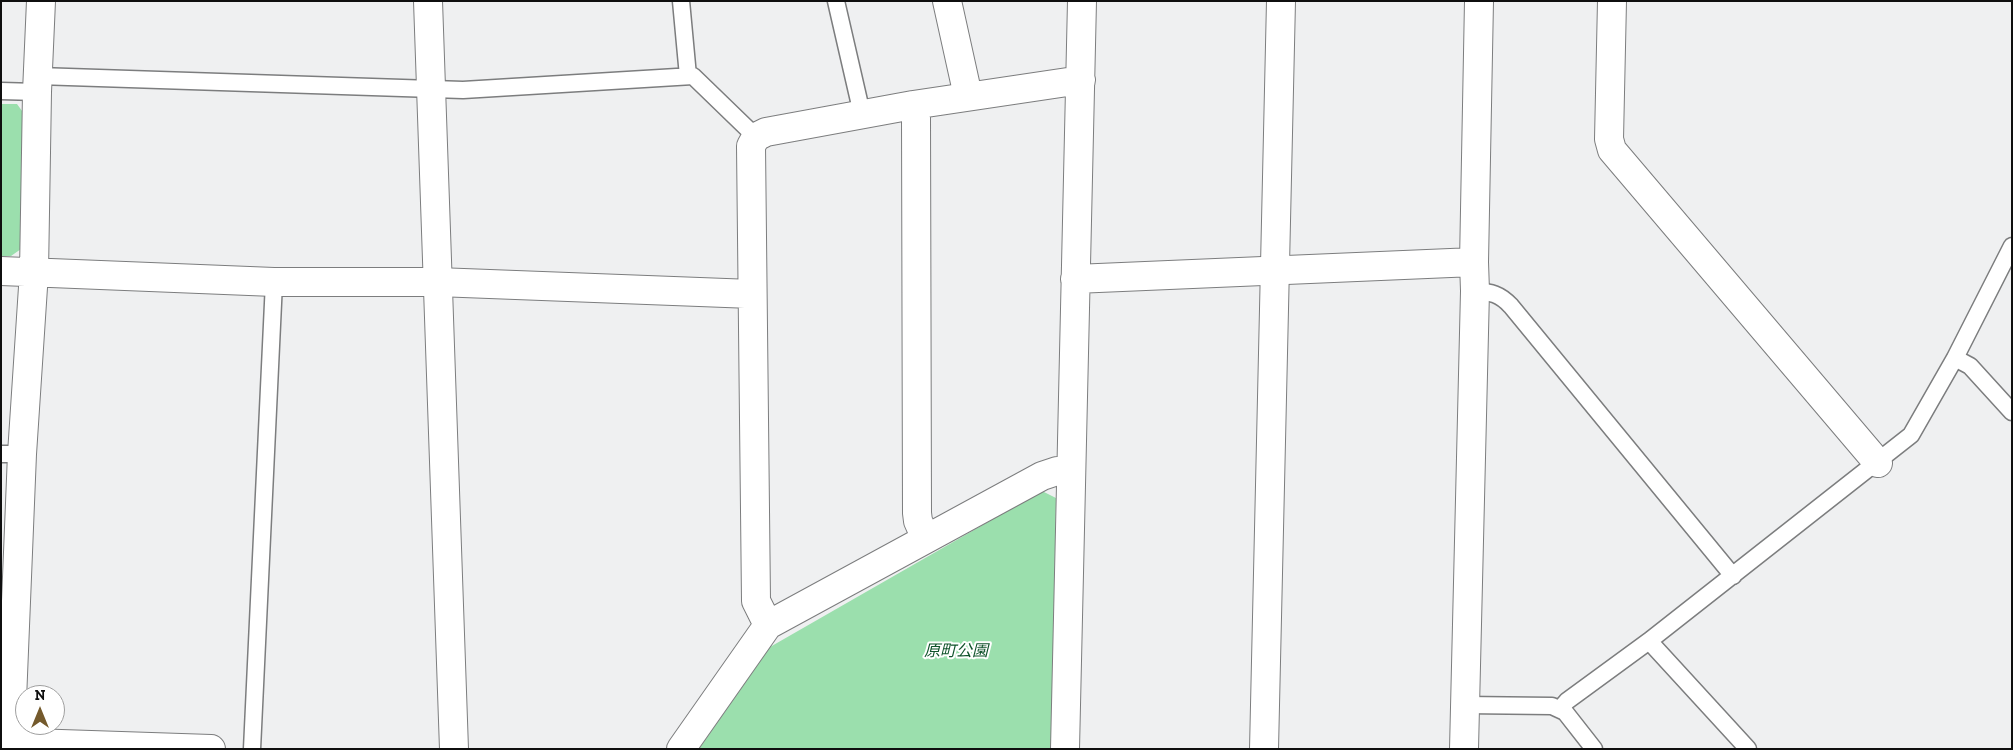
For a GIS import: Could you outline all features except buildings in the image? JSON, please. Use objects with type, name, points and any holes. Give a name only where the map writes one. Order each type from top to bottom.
[{"type":"street","points":[[41,1],[37,84],[34,272],[12,454],[7,745],[211,749]]},
{"type":"street","points":[[428,1],[454,749]]},
{"type":"street","points":[[947,1],[968,96]]},
{"type":"street","points":[[1065,749],[1082,1]]},
{"type":"street","points":[[1264,749],[1281,1]]},
{"type":"street","points":[[1464,749],[1475,291],[1478,1]]},
{"type":"street","points":[[1612,1],[1609,139],[1612,150],[1878,463]]},
{"type":"street","points":[[768,625],[756,601],[751,146],[756,136],[766,132],[913,105],[1080,80]]},
{"type":"street","points":[[913,105],[916,118],[917,513],[918,521],[926,539]]},
{"type":"street","points":[[1075,279],[1474,262]]},
{"type":"street","points":[[1,271],[274,282],[437,282],[752,294]]},
{"type":"street","points":[[681,749],[768,625],[1042,476],[1057,471],[1072,471]]},
{"type":"lane","points":[[681,1],[688,76]]},
{"type":"lane","points":[[836,1],[862,114]]},
{"type":"lane","points":[[1,91],[37,84],[463,90],[688,76],[699,80],[756,136]]},
{"type":"lane","points":[[1560,709],[1567,701],[1649,641],[1878,463],[1911,435],[1920,423],[1955,358],[2012,246]]},
{"type":"lane","points":[[252,749],[274,282]]},
{"type":"lane","points":[[1475,291],[1494,293],[1502,297],[1511,306],[1733,576]]},
{"type":"lane","points":[[1955,358],[1970,366],[2012,412]]},
{"type":"lane","points":[[1649,641],[1748,749]]},
{"type":"lane","points":[[1464,705],[1552,706],[1565,712],[1594,749]]},
{"type":"green space","points":[[1,104],[17,104],[25,115],[21,249],[11,256],[1,256]]},
{"type":"green space","name":"原町公園","points":[[1042,491],[1056,498],[1051,749],[699,749],[770,647]]}]
